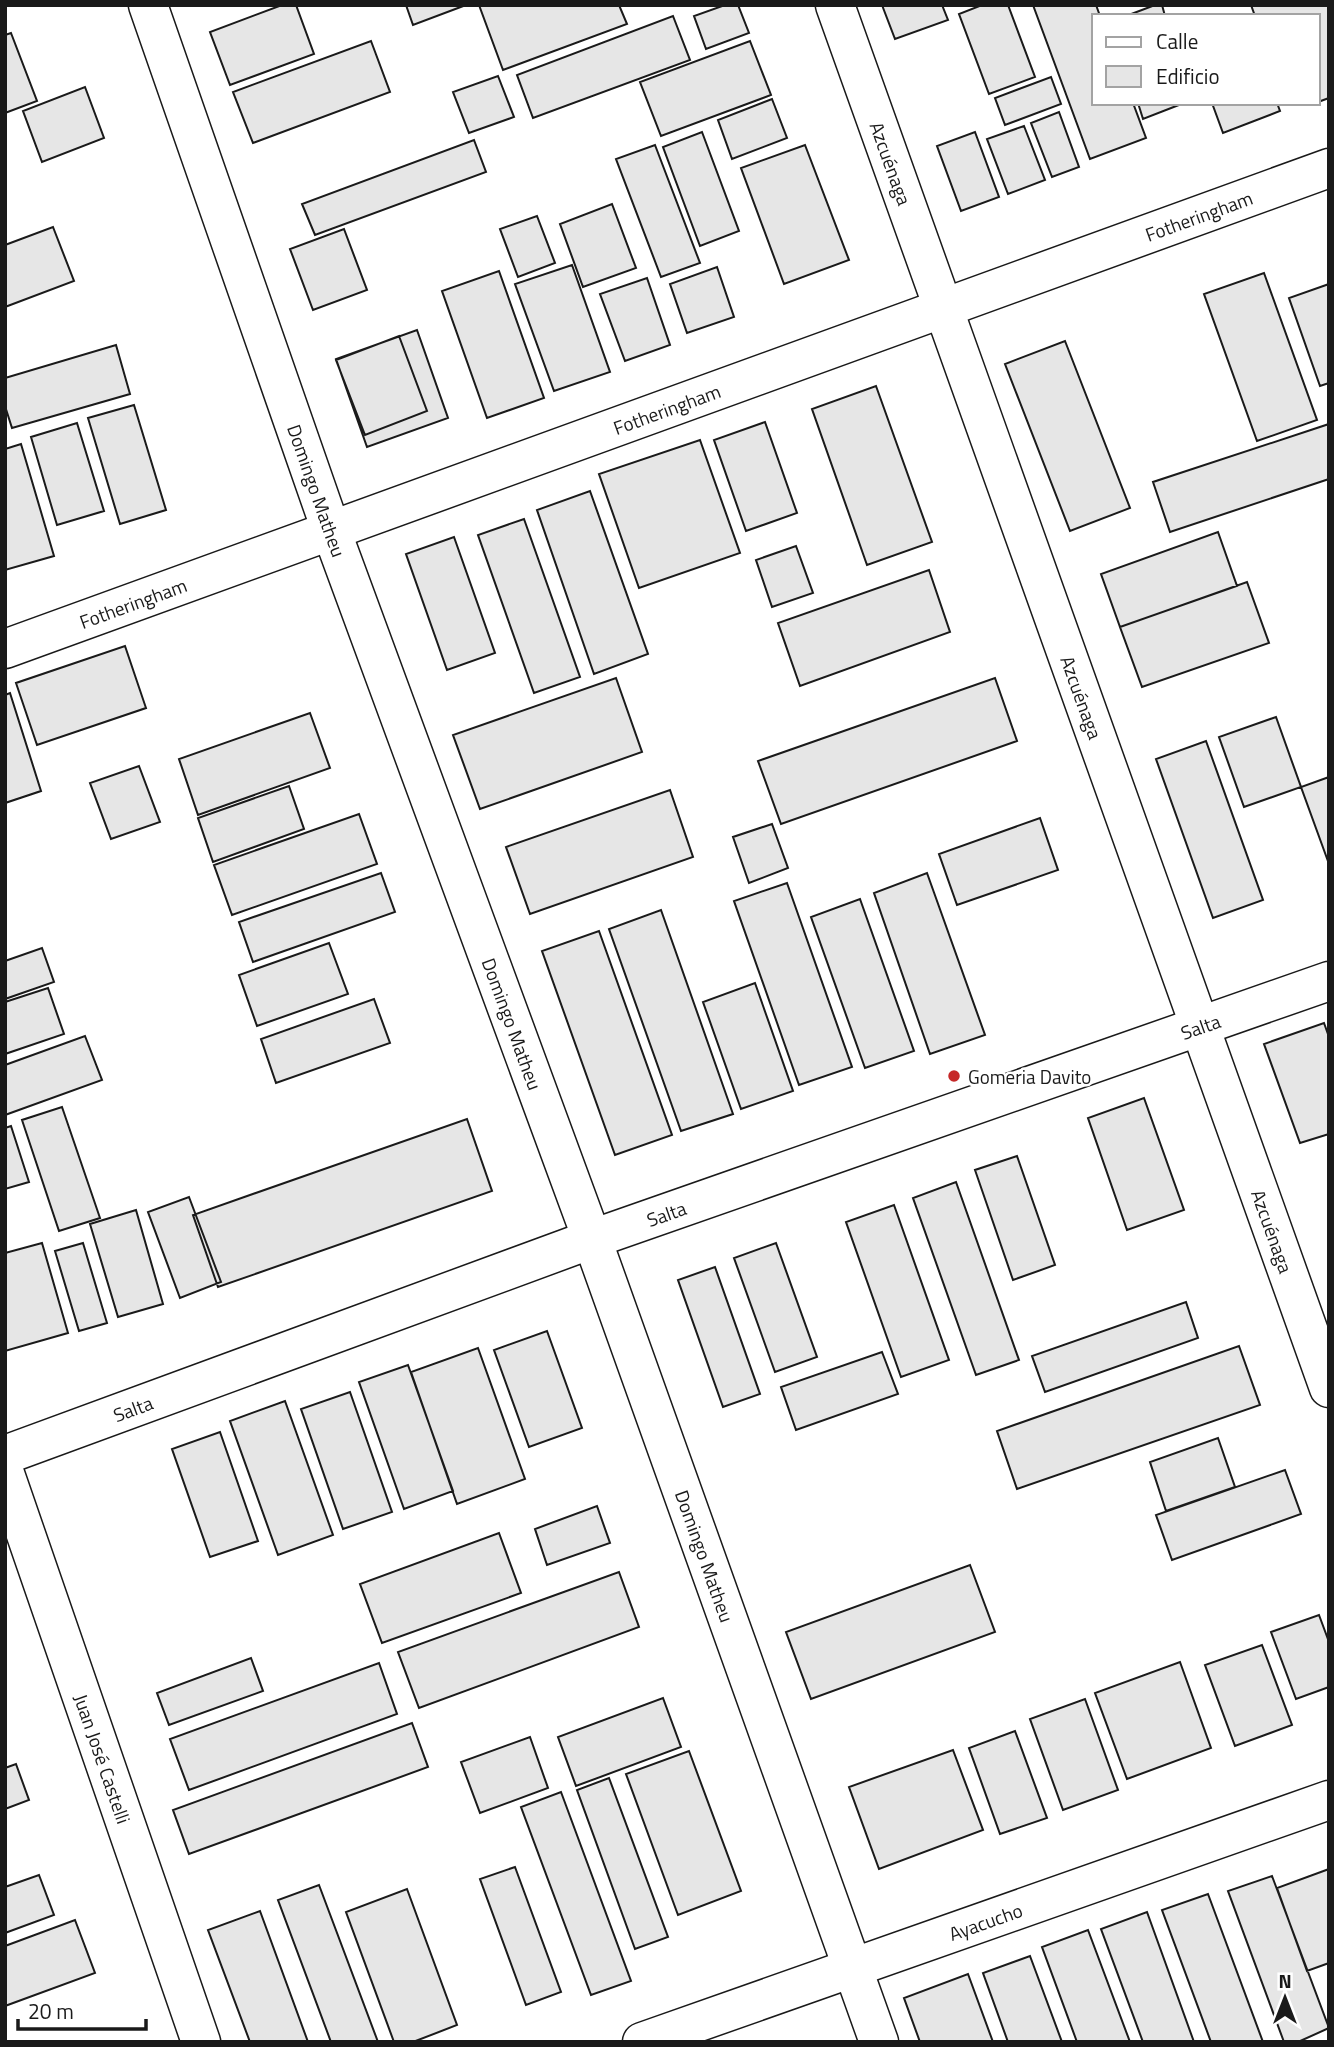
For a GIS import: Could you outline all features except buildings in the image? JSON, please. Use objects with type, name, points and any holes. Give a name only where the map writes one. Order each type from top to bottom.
[{"type":"street","name":"Domingo Matheu","points":[[148,5],[331,530],[592,1239],[879,2042]]},
{"type":"street","name":"Azcuénaga","points":[[835,5],[1198,1029],[1329,1388]]},
{"type":"street","name":"Fotheringham","points":[[5,649],[1329,168]]},
{"type":"street","name":"Salta","points":[[5,1455],[592,1239],[1329,981]]},
{"type":"street","name":"Juan José Castelli","points":[[5,1474],[201,2042]]},
{"type":"street","name":"Ayacucho","points":[[642,2042],[851,1966],[1329,1800]]},
{"type":"place","name":"Gomeria Davito","points":[[954,1076]]}]
